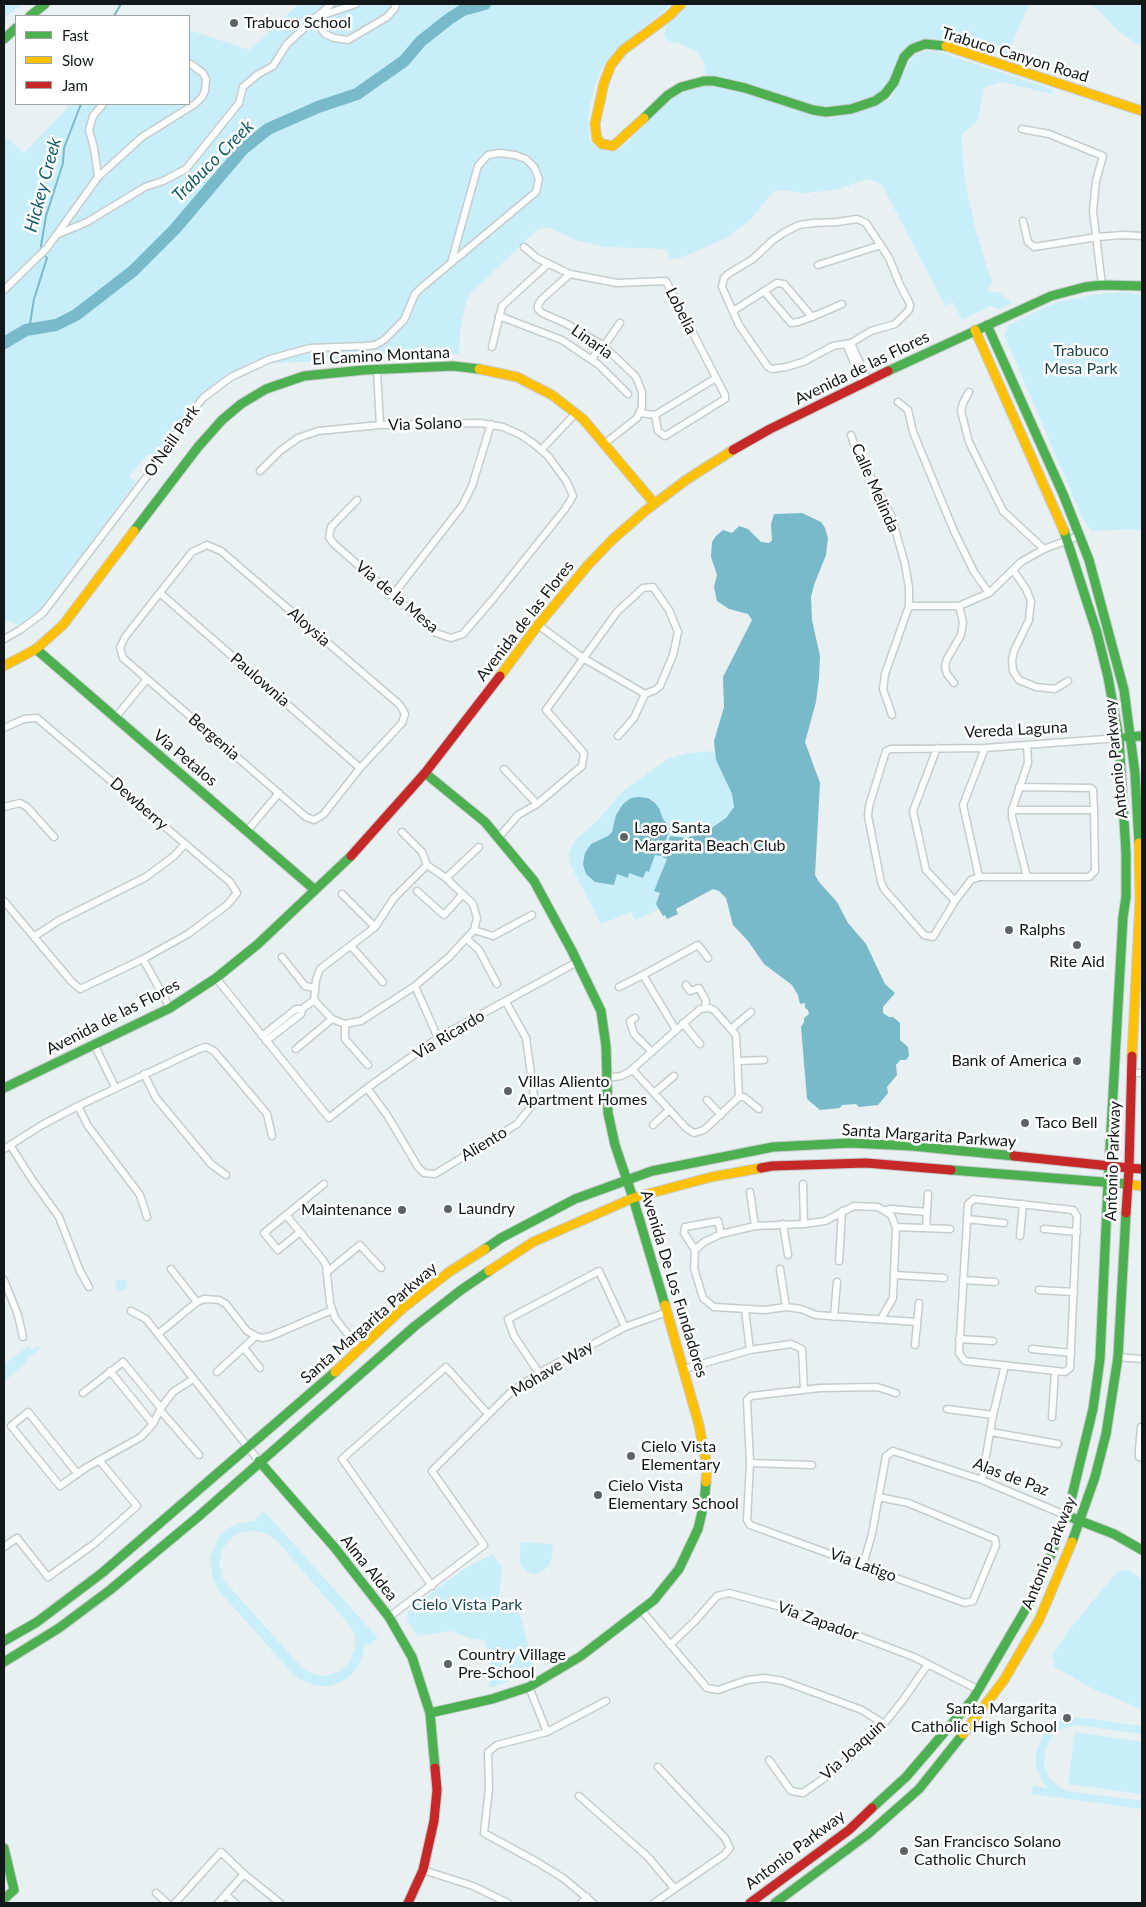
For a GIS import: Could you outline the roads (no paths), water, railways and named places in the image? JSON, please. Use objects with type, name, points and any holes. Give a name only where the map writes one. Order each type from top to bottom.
[{"type":"main road","points":[[31,15],[45,4]]},
{"type":"main road","name":"Trabuco Canyon Road","points":[[681,4],[669,16],[623,50],[611,66],[604,83],[595,124],[596,139],[602,144],[613,146],[668,95],[681,87],[704,81],[714,81],[745,88],[813,110],[826,112],[851,108],[875,101],[886,94],[894,82],[904,57],[912,49],[925,44],[942,45],[1142,111]]},
{"type":"main road","points":[[4,39],[15,29]]},
{"type":"main road","name":"Avenida de las Flores","points":[[4,1088],[170,1008],[216,978],[258,944],[350,858],[425,773],[488,693],[538,625],[603,549],[654,503],[706,466],[750,440],[866,382],[1051,296],[1085,287],[1102,285],[1142,286]]},
{"type":"main road","name":"Antonio Parkway","points":[[775,1903],[868,1834],[919,1789],[983,1710],[1009,1672],[1039,1620],[1056,1585],[1095,1477],[1106,1434],[1118,1357],[1129,1168],[1131,1073],[1140,902],[1137,799],[1131,737],[1124,690],[1089,560],[1063,494],[987,325]]},
{"type":"main road","name":"Antonio Parkway","points":[[750,1903],[849,1830],[878,1804],[906,1777],[973,1699],[1028,1606],[1051,1555],[1079,1472],[1098,1380],[1123,917],[1126,897],[1126,853],[1119,738],[1098,633],[1068,540],[975,330]]},
{"type":"main road","name":"El Camino Montana","points":[[4,666],[36,649],[56,632],[72,614],[208,434],[230,412],[266,389],[304,376],[453,366],[495,371],[534,384],[576,413],[654,503]]},
{"type":"main road","name":"Via Petalos","points":[[36,649],[315,890]]},
{"type":"main road","name":"Vereda Laguna","points":[[1119,738],[1142,736]]},
{"type":"main road","name":"Avenida De Los Fundadores","points":[[425,773],[485,822],[499,837],[538,888],[601,1011],[606,1046],[610,1121],[614,1145],[633,1198],[684,1369],[705,1452],[706,1480],[704,1504],[698,1529],[678,1570],[664,1589],[642,1611],[581,1656],[529,1687],[492,1699],[430,1713]]},
{"type":"main road","name":"Santa Margarita Parkway","points":[[4,1642],[37,1622],[102,1573],[323,1382],[402,1309],[449,1272],[502,1238],[575,1200],[652,1171],[773,1147],[851,1143],[934,1148],[1142,1169]]},
{"type":"main road","name":"Santa Margarita Parkway","points":[[4,1662],[59,1628],[110,1590],[199,1516],[259,1461],[415,1326],[461,1290],[533,1242],[633,1198],[711,1177],[772,1166],[849,1163],[902,1165],[1142,1186]]},
{"type":"main road","name":"Alma Aldea","points":[[259,1461],[336,1548],[389,1617],[412,1657],[430,1713],[437,1790],[434,1821],[423,1870],[408,1903]]},
{"type":"main road","name":"Alas de Paz","points":[[1066,1515],[1114,1534],[1142,1550]]},
{"type":"main road","points":[[4,1848],[14,1890],[8,1897]]},
{"type":"street","points":[[56,235],[87,222],[145,187],[163,181],[186,169],[239,103],[243,87],[257,75],[273,66],[286,44],[331,4]]},
{"type":"street","points":[[314,18],[356,4]]},
{"type":"street","points":[[314,18],[325,34],[334,38],[348,40],[386,17],[396,4]]},
{"type":"street","points":[[4,290],[47,248],[98,177],[142,138],[196,104],[202,97],[205,92],[206,79],[203,73],[190,65]]},
{"type":"street","points":[[98,177],[94,148],[89,130],[93,116],[102,105]]},
{"type":"street","points":[[1022,129],[1049,134],[1103,156],[1096,181],[1093,211],[1102,285]]},
{"type":"street","name":"O'Neill Park","points":[[4,639],[43,614],[161,457],[194,408],[211,391],[246,369],[292,352],[310,348],[375,345],[384,340],[404,320],[415,294],[536,192],[539,179],[534,167],[526,159],[515,155],[488,155],[478,166],[451,263]]},
{"type":"street","points":[[851,219],[862,220],[881,245],[908,300],[909,310],[895,324],[871,331],[848,343],[823,350],[803,362],[772,369],[763,363],[743,333],[722,287],[724,278],[728,274],[753,259],[773,240],[799,225],[842,222],[851,219]]},
{"type":"street","points":[[1023,221],[1028,242],[1034,246],[1097,237],[1142,236]]},
{"type":"street","points":[[818,265],[881,245]]},
{"type":"street","name":"Lobelia","points":[[524,247],[531,255],[570,274],[617,283],[666,281],[725,395],[725,399],[665,436],[658,431],[655,415]]},
{"type":"street","points":[[492,347],[502,306],[548,264]]},
{"type":"street","name":"Linaria","points":[[570,274],[542,299],[538,308],[542,313],[565,323],[603,345],[636,377],[640,384],[643,400],[640,413]]},
{"type":"street","points":[[733,311],[778,283],[784,284],[812,317]]},
{"type":"street","points":[[764,291],[791,323],[812,317],[842,304]]},
{"type":"street","points":[[499,316],[557,337],[599,364],[628,394]]},
{"type":"street","points":[[592,360],[620,323]]},
{"type":"street","points":[[848,343],[866,382]]},
{"type":"street","points":[[378,370],[380,425]]},
{"type":"street","points":[[604,444],[640,413],[655,415],[716,378]]},
{"type":"street","points":[[969,392],[963,402],[961,411],[970,442],[987,478],[1003,511],[1044,549]]},
{"type":"street","points":[[898,402],[908,410],[913,432],[950,523],[974,572],[989,593]]},
{"type":"street","points":[[541,450],[576,413]]},
{"type":"street","name":"Via Solano","points":[[260,471],[280,451],[298,438],[318,431],[380,425],[463,422],[491,424],[521,435],[541,450],[567,482],[573,496]]},
{"type":"street","points":[[392,596],[462,506],[472,486],[491,424]]},
{"type":"street","name":"Calle Melinda","points":[[851,435],[854,447],[890,515],[905,564],[909,588],[909,606],[885,674],[883,689],[892,715]]},
{"type":"street","name":"Via de la Mesa","points":[[357,500],[331,527],[329,537],[334,544],[436,633],[451,638],[463,634],[505,584],[573,496]]},
{"type":"street","points":[[909,606],[959,606],[989,593],[1021,562],[1044,549],[1080,536]]},
{"type":"street","name":"Aloysia","points":[[160,593],[192,552],[207,545],[221,551],[400,705],[405,714],[402,723],[360,768]]},
{"type":"street","points":[[1012,570],[1026,589],[1031,601],[1029,620],[1014,651],[1012,660],[1013,671],[1019,680],[1036,687],[1055,689],[1068,681]]},
{"type":"street","points":[[499,837],[518,816],[537,804],[582,766],[584,753],[546,710],[622,607],[643,588],[653,587],[669,610],[678,632],[673,655],[660,686],[645,694],[634,718],[618,736]]},
{"type":"street","name":"Bergenia","points":[[160,593],[125,637],[120,648],[124,658],[147,679],[306,817],[314,820],[323,815],[360,768]]},
{"type":"street","name":"Paulownia","points":[[160,593],[360,768]]},
{"type":"street","points":[[954,684],[947,674],[945,667],[947,659],[961,635],[963,622],[959,606]]},
{"type":"street","points":[[538,625],[583,658],[645,694]]},
{"type":"street","points":[[115,718],[147,679]]},
{"type":"street","name":"Dewberry","points":[[4,728],[24,719],[37,718],[230,882],[237,893],[227,905],[188,934],[143,959]]},
{"type":"street","name":"Vereda Laguna","points":[[955,901],[933,937],[924,935],[884,889],[868,816],[869,806],[886,751],[891,749],[984,748],[1119,738]]},
{"type":"street","points":[[1027,744],[1028,763],[1012,810],[1012,818],[1027,876]]},
{"type":"street","points":[[937,748],[914,811],[926,870],[955,901],[971,880],[979,877],[1089,876],[1095,871],[1093,790],[1088,787],[1019,787]]},
{"type":"street","points":[[979,877],[964,805],[984,748]]},
{"type":"street","points":[[504,769],[537,804]]},
{"type":"street","points":[[247,831],[279,793]]},
{"type":"street","points":[[4,807],[20,803],[27,807],[54,837]]},
{"type":"street","points":[[1012,810],[1094,810]]},
{"type":"street","points":[[402,832],[422,852],[427,866],[446,878],[473,904],[477,918],[474,930],[467,939],[415,986],[361,1021],[345,1024],[332,1019],[314,1000],[320,968],[374,928],[394,898],[427,866]]},
{"type":"street","points":[[35,936],[58,921],[146,877],[174,856],[185,844]]},
{"type":"street","points":[[446,878],[479,847]]},
{"type":"street","points":[[417,891],[444,915],[463,894]]},
{"type":"street","points":[[342,894],[374,928]]},
{"type":"street","points":[[4,901],[71,981],[80,989],[143,959],[170,1008]]},
{"type":"street","points":[[474,930],[493,936],[532,915]]},
{"type":"street","points":[[467,939],[479,950],[497,984]]},
{"type":"street","points":[[619,987],[698,945],[708,958]]},
{"type":"street","points":[[351,946],[383,982]]},
{"type":"street","points":[[282,957],[304,986],[315,988]]},
{"type":"street","name":"Via Ricardo","points":[[264,1039],[329,1118],[438,1038],[577,962]]},
{"type":"street","points":[[643,975],[676,1030]]},
{"type":"street","points":[[216,978],[264,1039],[296,1009],[302,1009],[314,1000]]},
{"type":"street","points":[[686,985],[690,992],[699,988],[706,1001],[705,1007]]},
{"type":"street","points":[[415,986],[438,1038]]},
{"type":"street","name":"Aliento","points":[[368,1088],[387,1115],[418,1167],[424,1173],[435,1174],[506,1131],[517,1124],[526,1113],[533,1102],[534,1096],[526,1038],[506,1002]]},
{"type":"street","points":[[607,1078],[621,1076],[632,1069],[700,1009],[705,1007],[714,1010],[736,1034],[739,1097],[704,1130],[694,1133],[686,1128],[632,1069]]},
{"type":"street","points":[[731,1029],[752,1012]]},
{"type":"street","points":[[635,1018],[630,1021],[634,1034],[652,1052]]},
{"type":"street","points":[[296,1049],[332,1019]]},
{"type":"street","points":[[345,1024],[345,1039],[368,1065]]},
{"type":"street","points":[[683,1024],[700,1044]]},
{"type":"street","points":[[94,1044],[115,1087]]},
{"type":"street","points":[[4,1149],[42,1125],[115,1087],[206,1047],[214,1051],[266,1114],[272,1136]]},
{"type":"street","points":[[738,1061],[764,1060]]},
{"type":"street","points":[[1131,1073],[1142,1073]]},
{"type":"street","points":[[144,1074],[156,1098],[211,1164],[226,1176]]},
{"type":"street","points":[[654,1093],[674,1076]]},
{"type":"street","points":[[739,1097],[744,1097],[758,1110]]},
{"type":"street","points":[[707,1100],[721,1115]]},
{"type":"street","points":[[78,1106],[88,1126],[140,1195],[147,1217]]},
{"type":"street","points":[[653,1125],[669,1110]]},
{"type":"street","points":[[10,1145],[59,1217],[80,1271],[89,1287]]},
{"type":"street","points":[[300,1232],[278,1250],[264,1233],[324,1184]]},
{"type":"street","points":[[803,1184],[804,1224]]},
{"type":"street","points":[[750,1192],[755,1226]]},
{"type":"street","points":[[926,1228],[928,1194]]},
{"type":"street","points":[[974,1200],[1023,1204],[1073,1210],[1077,1216],[1070,1368],[1065,1372],[965,1361],[959,1353],[968,1204],[974,1200]]},
{"type":"street","points":[[1020,1236],[1023,1204]]},
{"type":"street","points":[[695,1250],[704,1242],[721,1234],[755,1226],[825,1221],[854,1206],[878,1207],[886,1210],[891,1215],[896,1227],[894,1298],[881,1318]]},
{"type":"street","points":[[886,1210],[927,1212]]},
{"type":"street","points":[[839,1261],[842,1211]]},
{"type":"street","points":[[286,1215],[323,1260],[327,1272],[332,1310],[338,1324],[359,1348]]},
{"type":"street","points":[[966,1220],[1004,1222]]},
{"type":"street","points":[[721,1234],[718,1221],[685,1227],[684,1233],[695,1250],[694,1268],[702,1298],[714,1307],[745,1310],[786,1307],[816,1315],[881,1318],[917,1322]]},
{"type":"street","points":[[783,1224],[788,1255]]},
{"type":"street","points":[[896,1227],[950,1229]]},
{"type":"street","points":[[1044,1229],[1076,1232]]},
{"type":"street","points":[[327,1272],[360,1245],[381,1268]]},
{"type":"street","points":[[171,1269],[198,1302]]},
{"type":"street","points":[[780,1269],[786,1307]]},
{"type":"street","points":[[539,1373],[514,1336],[508,1319],[599,1270],[625,1327]]},
{"type":"street","points":[[895,1275],[944,1278]]},
{"type":"street","points":[[4,1280],[18,1315],[22,1337]]},
{"type":"street","points":[[963,1280],[995,1282]]},
{"type":"street","points":[[834,1317],[836,1282]]},
{"type":"street","points":[[1039,1290],[1074,1292]]},
{"type":"street","points":[[158,1334],[198,1302],[211,1298],[226,1304],[247,1331],[262,1338],[332,1310]]},
{"type":"street","points":[[915,1345],[919,1303]]},
{"type":"street","points":[[745,1310],[750,1350]]},
{"type":"street","name":"Alma Aldea","points":[[131,1311],[146,1318],[259,1461]]},
{"type":"street","name":"Mohave Way","points":[[432,1586],[484,1545],[432,1472],[512,1391],[539,1373],[625,1327],[667,1312]]},
{"type":"street","points":[[217,1372],[256,1336]]},
{"type":"street","points":[[959,1339],[993,1341]]},
{"type":"street","points":[[684,1369],[750,1350],[791,1344],[802,1349],[804,1389]]},
{"type":"street","points":[[244,1348],[260,1368]]},
{"type":"street","points":[[1032,1349],[1071,1353]]},
{"type":"street","points":[[1118,1357],[1142,1359]]},
{"type":"street","points":[[83,1393],[122,1362],[199,1456]]},
{"type":"street","points":[[982,1480],[993,1415],[1005,1365]]},
{"type":"street","points":[[389,1617],[432,1586],[342,1459],[446,1367],[488,1414]]},
{"type":"street","points":[[110,1371],[153,1424]]},
{"type":"street","points":[[1052,1417],[1054,1371]]},
{"type":"street","points":[[78,1473],[28,1412],[11,1426],[60,1486],[78,1473],[147,1432],[173,1392],[193,1379]]},
{"type":"street","points":[[812,1465],[750,1463],[747,1400],[751,1396],[804,1389],[877,1387],[896,1393]]},
{"type":"street","points":[[947,1408],[993,1415]]},
{"type":"street","points":[[1142,1427],[1139,1457],[1142,1458]]},
{"type":"street","points":[[991,1432],[1058,1444]]},
{"type":"street","name":"Alas de Paz","points":[[879,1496],[886,1456],[893,1452],[982,1480],[1066,1515]]},
{"type":"street","points":[[4,1547],[17,1538],[48,1577],[94,1544],[137,1506],[99,1460]]},
{"type":"street","name":"Via Latigo","points":[[750,1463],[747,1520],[752,1526],[863,1564],[965,1603],[973,1601],[996,1542],[992,1537],[925,1509],[879,1496]]},
{"type":"street","points":[[863,1564],[872,1534],[879,1496]]},
{"type":"street","name":"Via Zapador","points":[[670,1645],[717,1596],[729,1593],[785,1608],[928,1664],[978,1689]]},
{"type":"street","points":[[642,1611],[707,1688],[718,1690],[748,1680],[765,1678],[783,1681],[862,1710],[884,1724]]},
{"type":"street","name":"Via Joaquin","points":[[769,1760],[791,1791],[804,1792],[837,1769],[884,1724],[904,1700],[928,1664]]},
{"type":"street","points":[[529,1687],[547,1732]]},
{"type":"street","points":[[593,1903],[538,1862],[484,1833],[489,1788],[488,1752],[497,1745],[547,1732],[606,1701]]},
{"type":"street","points":[[654,1903],[724,1855],[730,1848],[725,1838],[658,1767]]},
{"type":"street","points":[[578,1796],[648,1857],[674,1888]]},
{"type":"street","points":[[175,1903],[221,1852],[244,1874],[280,1903]]},
{"type":"street","points":[[423,1870],[473,1886],[508,1903]]},
{"type":"street","points":[[218,1903],[244,1874]]},
{"type":"street","points":[[156,1893],[167,1903]]},
{"type":"street","points":[[226,1895],[235,1903]]},
{"type":"street","points":[[581,1903],[587,1897]]},
{"type":"waterway","name":"Hickey Creek","points":[[115,15],[121,4]]},
{"type":"waterway","name":"Trabuco Creek","points":[[4,343],[26,330],[56,325],[76,315],[133,271],[175,229],[243,149],[268,129],[318,107],[357,94],[404,61],[421,41],[449,19],[463,10],[485,4]]},
{"type":"waterway","name":"Hickey Creek","points":[[42,249],[46,216],[63,163],[64,148],[81,105]]},
{"type":"waterway","name":"Hickey Creek","points":[[26,330],[30,324],[34,299],[47,258],[44,254]]},
{"type":"place","name":"Trabuco School","points":[[234,23]]},
{"type":"place","name":"Lago Santa Margarita Beach Club","points":[[624,837]]},
{"type":"place","name":"Ralphs","points":[[1009,930]]},
{"type":"place","name":"Rite Aid","points":[[1077,945]]},
{"type":"place","name":"Bank of America","points":[[1077,1061]]},
{"type":"place","name":"Villas Aliento Apartment Homes","points":[[508,1091]]},
{"type":"place","name":"Taco Bell","points":[[1025,1123]]},
{"type":"place","name":"Laundry","points":[[448,1209]]},
{"type":"place","name":"Maintenance","points":[[402,1210]]},
{"type":"place","name":"Cielo Vista Elementary","points":[[631,1456]]},
{"type":"place","name":"Cielo Vista Elementary School","points":[[598,1495]]},
{"type":"place","name":"Country Village Pre-School","points":[[448,1664]]},
{"type":"place","name":"Santa Margarita Catholic High School","points":[[1067,1718]]},
{"type":"place","name":"San Francisco Solano Catholic Church","points":[[904,1851]]},
{"type":"park label","name":"Trabuco Mesa Park","points":[[1081,360]]},
{"type":"park label","name":"Cielo Vista Park","points":[[467,1605]]}]
